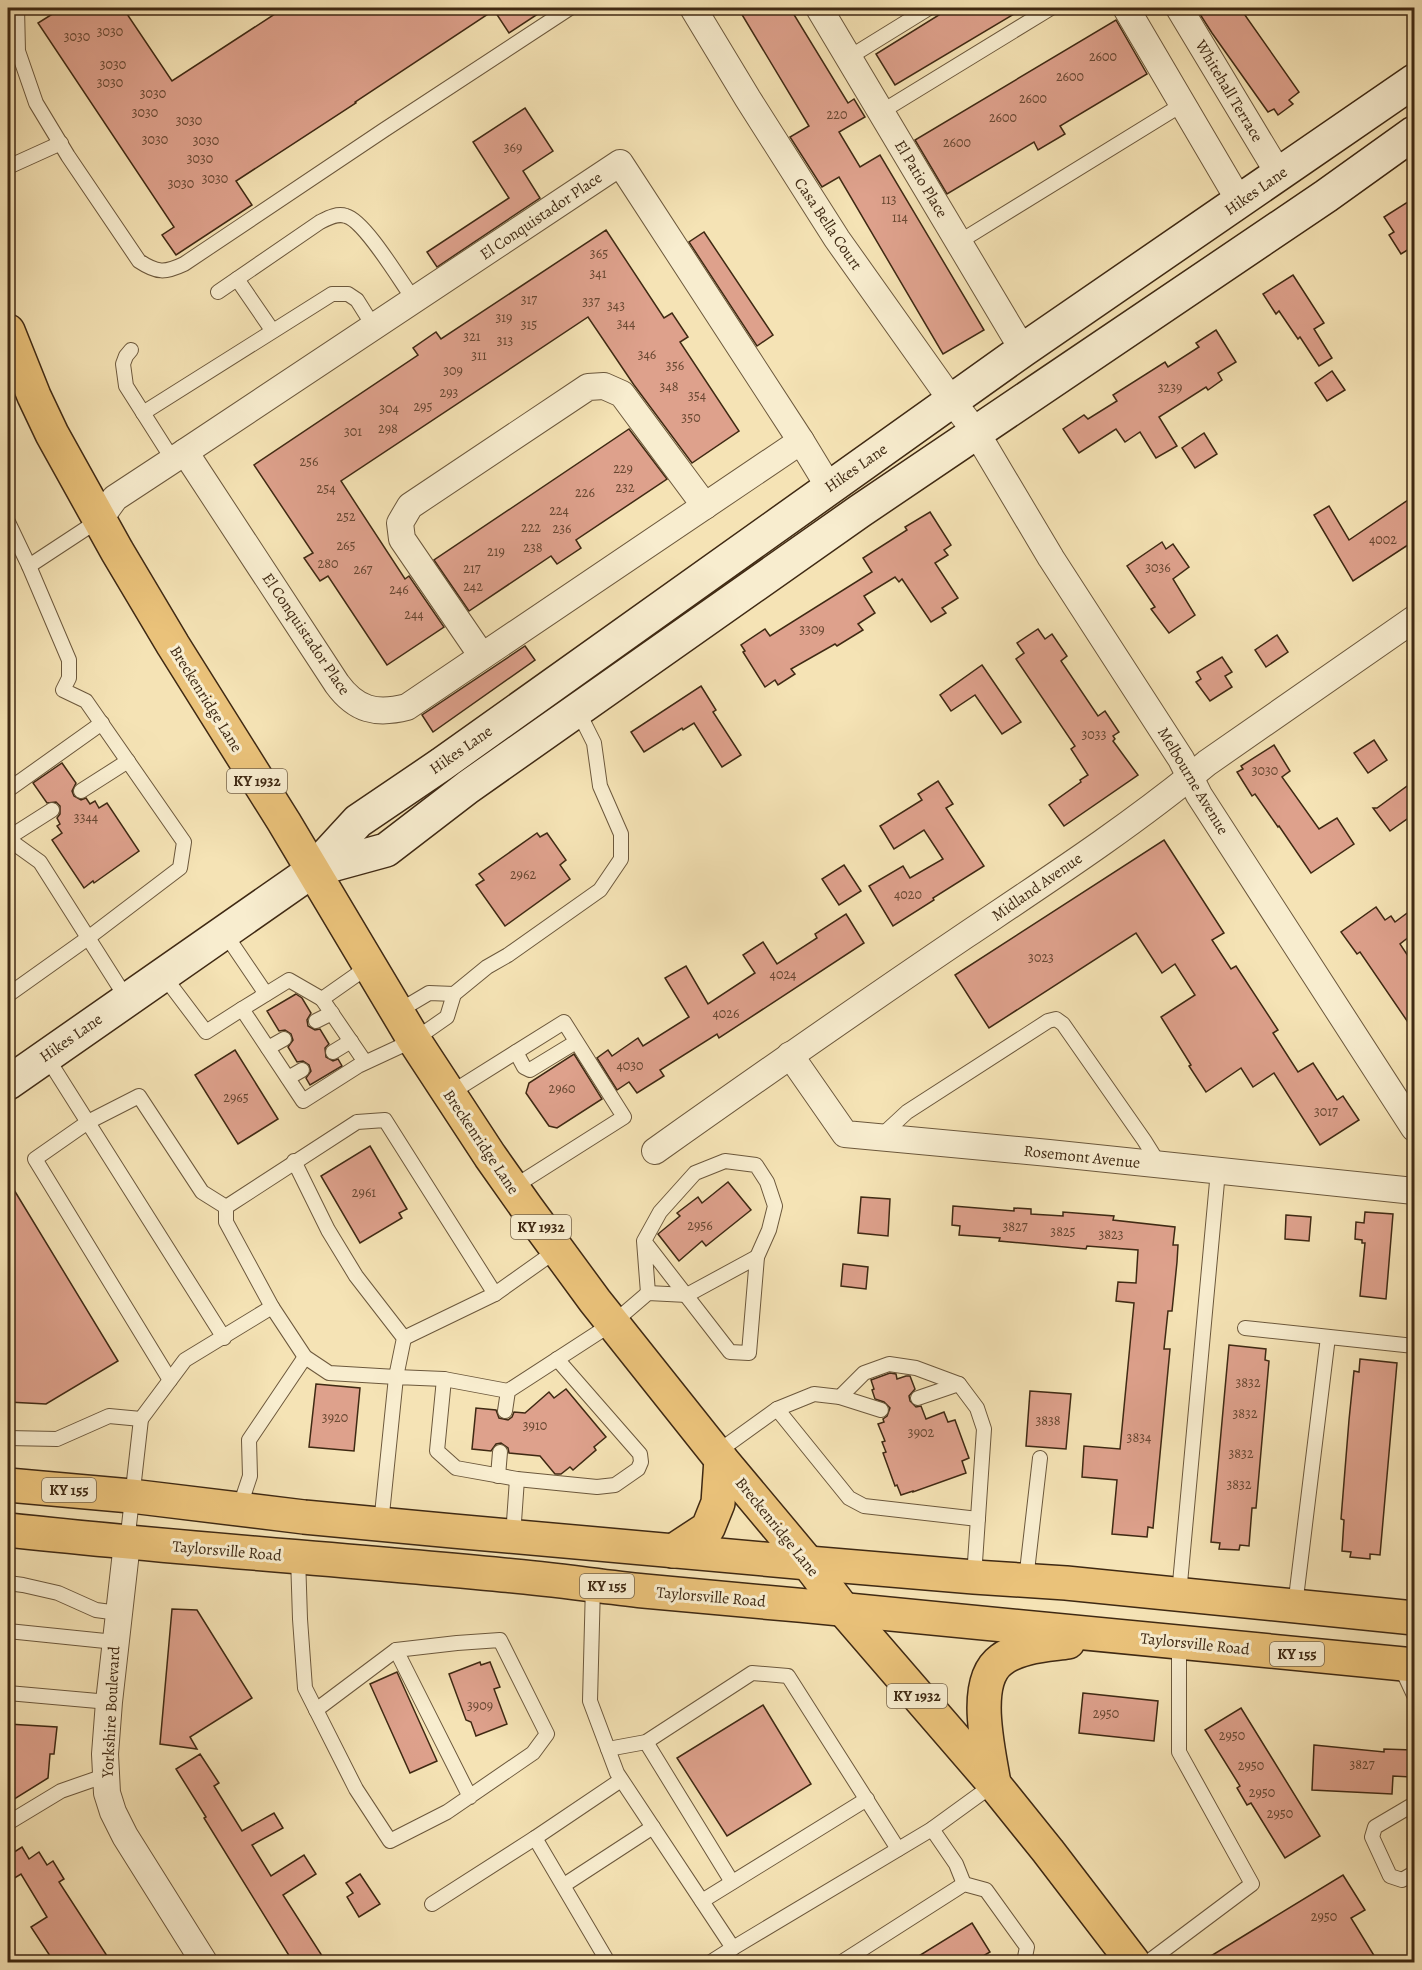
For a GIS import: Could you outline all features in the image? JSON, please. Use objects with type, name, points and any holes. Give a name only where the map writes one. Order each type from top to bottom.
[{"type":"main road","name":"Hikes Lane","points":[[8,1083],[312,871],[358,821],[442,764],[1023,350],[1414,81]]},
{"type":"main road","name":"Hikes Lane","points":[[312,871],[386,850],[468,787],[860,511],[1326,196],[1414,133]]},
{"type":"main road","name":"Breckenridge Lane","points":[[8,331],[43,415],[99,520],[414,1040],[512,1188],[613,1323],[719,1456],[808,1563],[842,1608],[994,1784],[1133,1962]]},
{"type":"main road","points":[[673,1551],[708,1528],[718,1503],[719,1456]]},
{"type":"main road","name":"KY 155","points":[[8,1485],[131,1496],[381,1524],[808,1563],[1026,1580],[1414,1618]]},
{"type":"main road","name":"Taylorsville Road","points":[[8,1530],[127,1543],[505,1575],[842,1608],[1179,1642],[1411,1669]]},
{"type":"main road","points":[[994,1784],[983,1705],[988,1677],[1000,1660],[1023,1649],[1108,1635]]},
{"type":"street","name":"Casa Bella Court","points":[[693,8],[837,239],[976,432]]},
{"type":"street","name":"El Patio Place","points":[[819,8],[1023,350]]},
{"type":"street","points":[[1126,8],[1240,202]]},
{"type":"street","name":"Whitehall Terrace","points":[[1179,8],[1279,174]]},
{"type":"street","name":"El Conquistador Place","points":[[99,520],[115,498],[620,163],[829,487]]},
{"type":"street","points":[[482,656],[402,539],[400,523],[410,506],[588,387],[604,386],[622,394],[705,506]]},
{"type":"street","name":"Melbourne Avenue","points":[[976,432],[1051,558],[1181,759],[1199,795],[1414,1128]]},
{"type":"street","name":"El Conquistador Place","points":[[179,456],[345,696],[358,705],[374,711],[390,712],[407,707],[801,441]]},
{"type":"street","name":"Midland Avenue","points":[[655,1151],[790,1055],[1021,899],[1177,788],[1207,763],[1414,618]]},
{"type":"street","name":"Rosemont Avenue","points":[[790,1055],[845,1134],[1414,1191]]},
{"type":"street","name":"Yorkshire Boulevard","points":[[127,1543],[107,1612],[115,1642],[105,1754],[107,1792],[124,1836],[204,1962]]},
{"type":"lane","points":[[17,8],[18,51],[36,103],[139,261],[149,268],[168,271],[184,264],[570,8]]},
{"type":"lane","points":[[848,58],[929,8]]},
{"type":"lane","points":[[881,112],[1051,8]]},
{"type":"lane","points":[[959,243],[1183,104]]},
{"type":"lane","points":[[8,166],[61,143]]},
{"type":"lane","points":[[218,292],[320,222],[333,216],[344,215],[361,225],[414,300]]},
{"type":"lane","points":[[237,279],[273,330]]},
{"type":"lane","points":[[143,413],[332,294],[348,294],[357,300],[374,327]]},
{"type":"lane","points":[[131,350],[123,364],[126,387],[143,413],[179,456]]},
{"type":"lane","points":[[29,566],[99,520]]},
{"type":"lane","points":[[8,522],[69,660],[69,678],[63,690],[86,701],[184,842],[180,868],[8,995]]},
{"type":"lane","points":[[242,1009],[303,1101],[365,1062],[414,1040],[447,1017],[454,994],[487,967],[508,955],[600,890],[621,859],[621,834],[600,786],[594,743],[578,711]]},
{"type":"lane","points":[[8,790],[102,723]]},
{"type":"lane","points":[[81,791],[128,761]]},
{"type":"lane","points":[[52,810],[8,839],[40,862],[127,999]]},
{"type":"lane","points":[[224,932],[266,994]]},
{"type":"lane","points":[[322,999],[369,966]]},
{"type":"lane","points":[[162,975],[206,1032],[290,980],[322,999],[365,1062]]},
{"type":"lane","points":[[397,1012],[429,993],[454,994]]},
{"type":"lane","points":[[316,1021],[332,1013]]},
{"type":"lane","points":[[878,1138],[908,1112],[1048,1021],[1056,1019],[1063,1024],[1159,1164]]},
{"type":"lane","points":[[449,1094],[564,1022],[624,1117],[512,1188]]},
{"type":"lane","points":[[268,1048],[284,1039]]},
{"type":"lane","points":[[333,1052],[351,1041]]},
{"type":"lane","points":[[516,1052],[524,1067],[530,1070],[576,1042]]},
{"type":"lane","points":[[46,1056],[224,1338]]},
{"type":"lane","points":[[288,1078],[302,1070]]},
{"type":"lane","points":[[170,1380],[35,1159],[88,1122],[139,1096],[202,1192],[225,1208]]},
{"type":"lane","points":[[225,1208],[357,1122],[385,1120],[495,1294]]},
{"type":"lane","points":[[294,1161],[328,1230],[356,1276],[404,1338],[396,1377],[381,1524]]},
{"type":"lane","points":[[644,1241],[730,1352],[749,1353],[757,1257],[769,1230],[775,1206],[767,1182],[756,1165],[725,1161],[695,1173],[660,1212],[644,1241],[648,1293]]},
{"type":"lane","points":[[1179,1594],[1218,1171]]},
{"type":"lane","points":[[225,1208],[226,1222],[272,1307],[305,1357],[329,1374],[444,1379],[508,1391],[613,1323],[648,1293],[687,1295],[757,1257]]},
{"type":"lane","points":[[404,1338],[495,1294],[557,1250]]},
{"type":"lane","points":[[127,1543],[141,1419],[185,1360],[272,1307]]},
{"type":"lane","points":[[1245,1328],[1414,1346]]},
{"type":"lane","points":[[1295,1607],[1328,1337]]},
{"type":"lane","points":[[239,1509],[250,1476],[249,1440],[305,1357]]},
{"type":"lane","points":[[444,1379],[437,1451],[456,1468],[517,1479],[597,1487],[615,1485],[638,1469],[641,1462],[640,1454],[556,1359]]},
{"type":"lane","points":[[840,1397],[864,1372],[889,1364],[916,1368],[959,1384],[977,1408],[984,1429],[974,1577]]},
{"type":"lane","points":[[918,1398],[959,1384]]},
{"type":"lane","points":[[506,1411],[508,1391]]},
{"type":"lane","points":[[719,1456],[777,1409],[814,1394],[840,1397],[881,1410]]},
{"type":"lane","points":[[777,1409],[849,1498],[864,1506],[978,1519]]},
{"type":"lane","points":[[8,1438],[57,1439],[109,1416],[141,1419]]},
{"type":"lane","points":[[498,1476],[500,1452]]},
{"type":"lane","points":[[1026,1580],[1040,1458]]},
{"type":"lane","points":[[513,1536],[517,1479]]},
{"type":"lane","points":[[298,1557],[305,1688],[316,1710],[356,1790],[390,1841],[447,1812],[470,1797],[533,1754],[547,1734],[500,1640],[396,1650],[316,1710]]},
{"type":"lane","points":[[8,1583],[58,1593],[107,1612]]},
{"type":"lane","points":[[593,1585],[590,1701],[617,1773],[733,1948]]},
{"type":"lane","points":[[8,1631],[115,1642]]},
{"type":"lane","points":[[1148,1962],[1252,1884],[1179,1752],[1179,1642]]},
{"type":"lane","points":[[396,1650],[470,1797]]},
{"type":"lane","points":[[608,1749],[646,1742],[752,1673],[789,1677],[898,1849]]},
{"type":"lane","points":[[8,1693],[109,1702]]},
{"type":"lane","points":[[646,1742],[732,1882]]},
{"type":"lane","points":[[8,1823],[61,1791],[106,1775]]},
{"type":"lane","points":[[432,1904],[621,1780]]},
{"type":"lane","points":[[711,1962],[932,1829],[994,1784]]},
{"type":"lane","points":[[702,1901],[867,1799]]},
{"type":"lane","points":[[1414,1804],[1375,1827],[1372,1837],[1390,1876],[1402,1880],[1414,1873]]},
{"type":"lane","points":[[564,1885],[653,1827]]},
{"type":"lane","points":[[932,1829],[956,1864],[964,1884]]},
{"type":"lane","points":[[535,1838],[608,1962]]},
{"type":"lane","points":[[842,1962],[964,1884],[986,1890],[1027,1947],[1024,1962]]},
{"type":"building","points":[[62,8],[123,8],[172,81],[284,8],[547,8],[509,33],[494,10],[236,181],[252,205],[176,255],[162,235],[174,227],[38,23]]},
{"type":"building","points":[[738,8],[790,8],[848,103],[854,99],[865,117],[839,132],[860,167],[880,155],[984,330],[943,354],[839,177],[822,187],[790,137],[809,126]]},
{"type":"building","points":[[950,8],[1024,8],[895,85],[876,54]]},
{"type":"building","points":[[1196,8],[1240,8],[1299,92],[1289,100],[1293,104],[1278,115],[1274,109],[1268,112]]},
{"type":"building","points":[[1116,20],[1147,74],[1060,126],[1065,134],[1038,150],[1034,142],[947,194],[915,140]]},
{"type":"building","points":[[525,108],[553,151],[523,171],[540,198],[437,267],[427,252],[509,198],[473,142]]},
{"type":"building","points":[[1414,198],[1414,246],[1401,254],[1389,235],[1394,232],[1384,217]]},
{"type":"building","points":[[606,230],[664,318],[672,313],[688,337],[680,342],[739,431],[692,463],[634,385],[588,317],[341,481],[405,579],[409,576],[444,627],[387,665],[328,576],[320,581],[304,558],[313,553],[254,465],[418,355],[413,348],[436,332],[441,339]]},
{"type":"building","points":[[704,232],[773,335],[757,346],[689,242]]},
{"type":"building","points":[[1293,275],[1324,323],[1314,329],[1332,358],[1319,366],[1300,337],[1298,339],[1279,311],[1276,314],[1263,294]]},
{"type":"building","points":[[1216,330],[1236,362],[1218,373],[1222,380],[1208,390],[1206,387],[1159,417],[1177,446],[1156,458],[1140,432],[1125,442],[1116,429],[1079,453],[1063,429],[1084,415],[1088,419],[1117,401],[1113,395],[1165,362],[1168,367],[1199,347],[1196,343]]},
{"type":"building","points":[[1332,371],[1345,390],[1327,401],[1315,383]]},
{"type":"building","points":[[629,429],[667,479],[576,540],[581,548],[557,564],[551,556],[469,611],[434,560]]},
{"type":"building","points":[[1204,433],[1217,454],[1195,468],[1182,448]]},
{"type":"building","points":[[1414,496],[1414,541],[1353,581],[1314,515],[1329,506],[1349,540]]},
{"type":"building","points":[[930,512],[951,545],[944,550],[948,555],[935,563],[958,598],[942,608],[946,613],[931,622],[902,579],[899,582],[895,577],[864,596],[875,613],[858,624],[863,630],[791,669],[795,674],[778,685],[775,680],[765,687],[741,645],[765,629],[770,636],[872,572],[863,558],[907,530],[905,527]]},
{"type":"building","points":[[1162,542],[1166,549],[1173,544],[1189,567],[1173,579],[1195,615],[1169,633],[1151,609],[1155,607],[1127,566]]},
{"type":"building","points":[[1038,629],[1045,639],[1052,634],[1067,656],[1061,661],[1098,716],[1105,711],[1119,732],[1113,736],[1115,739],[1113,741],[1138,775],[1064,826],[1049,805],[1088,775],[1071,749],[1075,746],[1016,659],[1024,653],[1017,643]]},
{"type":"building","points":[[1277,635],[1288,652],[1266,667],[1255,650]]},
{"type":"building","points":[[525,646],[535,660],[433,732],[422,715]]},
{"type":"building","points":[[1222,657],[1232,672],[1225,676],[1232,687],[1210,701],[1196,682],[1201,679],[1197,672]]},
{"type":"building","points":[[982,665],[1021,722],[1002,734],[975,695],[951,711],[940,695]]},
{"type":"building","points":[[701,686],[716,710],[713,712],[741,755],[722,767],[694,723],[644,752],[631,732]]},
{"type":"building","points":[[1374,740],[1387,760],[1368,773],[1354,753]]},
{"type":"building","points":[[1274,745],[1290,771],[1282,777],[1319,829],[1337,818],[1354,844],[1311,873],[1255,794],[1252,796],[1237,772],[1243,769],[1241,766]]},
{"type":"building","points":[[62,763],[76,783],[72,791],[74,796],[81,800],[86,798],[90,804],[95,801],[99,808],[107,803],[139,851],[84,888],[52,840],[62,833],[57,826],[60,824],[57,818],[60,814],[60,806],[56,802],[47,803],[33,783]]},
{"type":"building","points":[[938,781],[953,804],[946,808],[984,866],[893,926],[869,886],[903,866],[910,878],[943,859],[924,830],[894,849],[880,826],[922,800],[918,794]]},
{"type":"building","points":[[1414,781],[1414,814],[1390,831],[1373,808],[1377,808]]},
{"type":"building","points":[[537,833],[540,837],[547,833],[566,860],[560,865],[570,879],[505,926],[476,885],[484,880],[479,874]]},
{"type":"building","points":[[1164,840],[1224,933],[1212,940],[1231,969],[1236,966],[1278,1030],[1273,1033],[1298,1072],[1313,1063],[1337,1100],[1343,1096],[1359,1120],[1320,1145],[1274,1073],[1253,1087],[1241,1068],[1206,1092],[1161,1017],[1195,995],[1175,964],[1162,973],[1136,933],[989,1028],[955,975]]},
{"type":"building","points":[[844,865],[861,891],[839,905],[822,879]]},
{"type":"building","points":[[1376,907],[1385,920],[1391,916],[1395,922],[1414,908],[1414,933],[1400,944],[1414,965],[1414,1031],[1360,952],[1357,954],[1341,932]]},
{"type":"building","points":[[846,914],[864,943],[719,1038],[717,1034],[660,1070],[664,1076],[637,1093],[629,1082],[617,1090],[597,1058],[608,1050],[612,1056],[638,1038],[643,1046],[689,1017],[665,978],[686,966],[708,1004],[755,973],[743,955],[763,942],[777,964],[817,938],[815,934]]},
{"type":"building","points":[[296,994],[302,998],[311,1013],[307,1020],[308,1026],[315,1030],[320,1029],[329,1044],[325,1048],[326,1057],[333,1061],[338,1059],[342,1066],[310,1085],[306,1078],[311,1071],[309,1065],[303,1061],[297,1062],[288,1047],[293,1040],[291,1034],[285,1030],[279,1031],[267,1011]]},
{"type":"building","points":[[235,1050],[278,1119],[238,1144],[195,1075]]},
{"type":"building","points":[[574,1054],[602,1099],[557,1128],[549,1126],[526,1093],[529,1083]]},
{"type":"building","points":[[370,1146],[407,1209],[399,1213],[402,1218],[360,1243],[321,1176]]},
{"type":"building","points":[[8,1180],[118,1361],[46,1404],[8,1402]]},
{"type":"building","points":[[728,1182],[751,1210],[706,1246],[702,1241],[679,1261],[658,1234],[680,1216],[677,1213],[698,1197],[702,1203]]},
{"type":"building","points":[[861,1197],[890,1199],[888,1236],[858,1233]]},
{"type":"building","points":[[953,1206],[1014,1211],[1014,1208],[1031,1209],[1031,1214],[1063,1216],[1063,1212],[1114,1216],[1113,1220],[1175,1227],[1173,1245],[1178,1245],[1177,1262],[1172,1311],[1168,1311],[1164,1349],[1170,1349],[1153,1528],[1148,1527],[1147,1537],[1112,1534],[1117,1480],[1082,1477],[1084,1446],[1120,1449],[1134,1303],[1116,1301],[1118,1282],[1136,1283],[1138,1250],[1087,1246],[1086,1249],[959,1235],[960,1226],[952,1225]]},
{"type":"building","points":[[1365,1212],[1393,1214],[1386,1299],[1360,1296],[1365,1243],[1355,1239],[1356,1222],[1364,1223]]},
{"type":"building","points":[[1286,1215],[1311,1217],[1309,1241],[1285,1239]]},
{"type":"building","points":[[843,1264],[868,1267],[866,1289],[841,1286]]},
{"type":"building","points":[[1229,1345],[1266,1349],[1265,1360],[1269,1361],[1256,1508],[1252,1508],[1249,1546],[1240,1545],[1239,1550],[1219,1549],[1220,1543],[1211,1542]]},
{"type":"building","points":[[1360,1359],[1397,1363],[1380,1555],[1370,1554],[1370,1559],[1350,1557],[1351,1552],[1342,1551],[1344,1520],[1341,1519],[1349,1420],[1354,1371],[1359,1372]]},
{"type":"building","points":[[890,1373],[896,1374],[897,1379],[910,1376],[915,1389],[909,1396],[910,1401],[916,1407],[921,1406],[926,1419],[944,1412],[948,1422],[955,1420],[969,1458],[962,1461],[966,1473],[901,1495],[897,1485],[895,1486],[883,1453],[886,1452],[882,1442],[885,1441],[878,1424],[884,1422],[883,1419],[890,1408],[884,1402],[875,1399],[871,1380]]},
{"type":"building","points":[[316,1384],[360,1388],[354,1451],[309,1447]]},
{"type":"building","points":[[566,1389],[606,1437],[594,1447],[596,1450],[573,1470],[570,1467],[561,1474],[555,1474],[540,1456],[509,1453],[508,1448],[501,1443],[496,1444],[491,1451],[472,1449],[476,1408],[496,1410],[499,1418],[508,1420],[514,1412],[525,1413],[549,1392],[554,1398]]},
{"type":"building","points":[[1030,1391],[1071,1394],[1066,1449],[1026,1446]]},
{"type":"building","points":[[172,1609],[197,1610],[252,1698],[190,1737],[197,1749],[160,1744]]},
{"type":"building","points":[[480,1662],[481,1665],[490,1662],[500,1687],[494,1689],[507,1724],[476,1736],[471,1722],[466,1720],[449,1674]]},
{"type":"building","points":[[397,1672],[437,1761],[410,1773],[370,1684]]},
{"type":"building","points":[[1083,1693],[1158,1701],[1154,1741],[1079,1733]]},
{"type":"building","points":[[763,1705],[811,1784],[727,1836],[677,1758]]},
{"type":"building","points":[[1241,1708],[1320,1836],[1285,1858],[1251,1803],[1247,1805],[1237,1788],[1240,1786],[1205,1730]]},
{"type":"building","points":[[8,1724],[57,1727],[54,1754],[50,1754],[48,1778],[8,1803]]},
{"type":"building","points":[[1314,1745],[1384,1752],[1384,1749],[1413,1750],[1411,1777],[1393,1776],[1392,1794],[1312,1790]]},
{"type":"building","points":[[200,1754],[219,1783],[214,1786],[242,1831],[274,1813],[283,1828],[252,1845],[271,1876],[304,1855],[316,1874],[283,1895],[326,1962],[293,1962],[204,1818],[206,1817],[176,1769]]},
{"type":"building","points":[[22,1847],[29,1859],[39,1852],[47,1865],[53,1861],[64,1879],[59,1882],[111,1962],[54,1962],[31,1927],[47,1917],[21,1874],[8,1882],[8,1856]]},
{"type":"building","points":[[360,1874],[380,1904],[359,1917],[347,1897],[353,1893],[346,1883]]},
{"type":"building","points":[[1343,1875],[1365,1910],[1351,1918],[1378,1962],[1201,1962]]},
{"type":"building","points":[[972,1923],[990,1952],[973,1962],[909,1962]]}]
